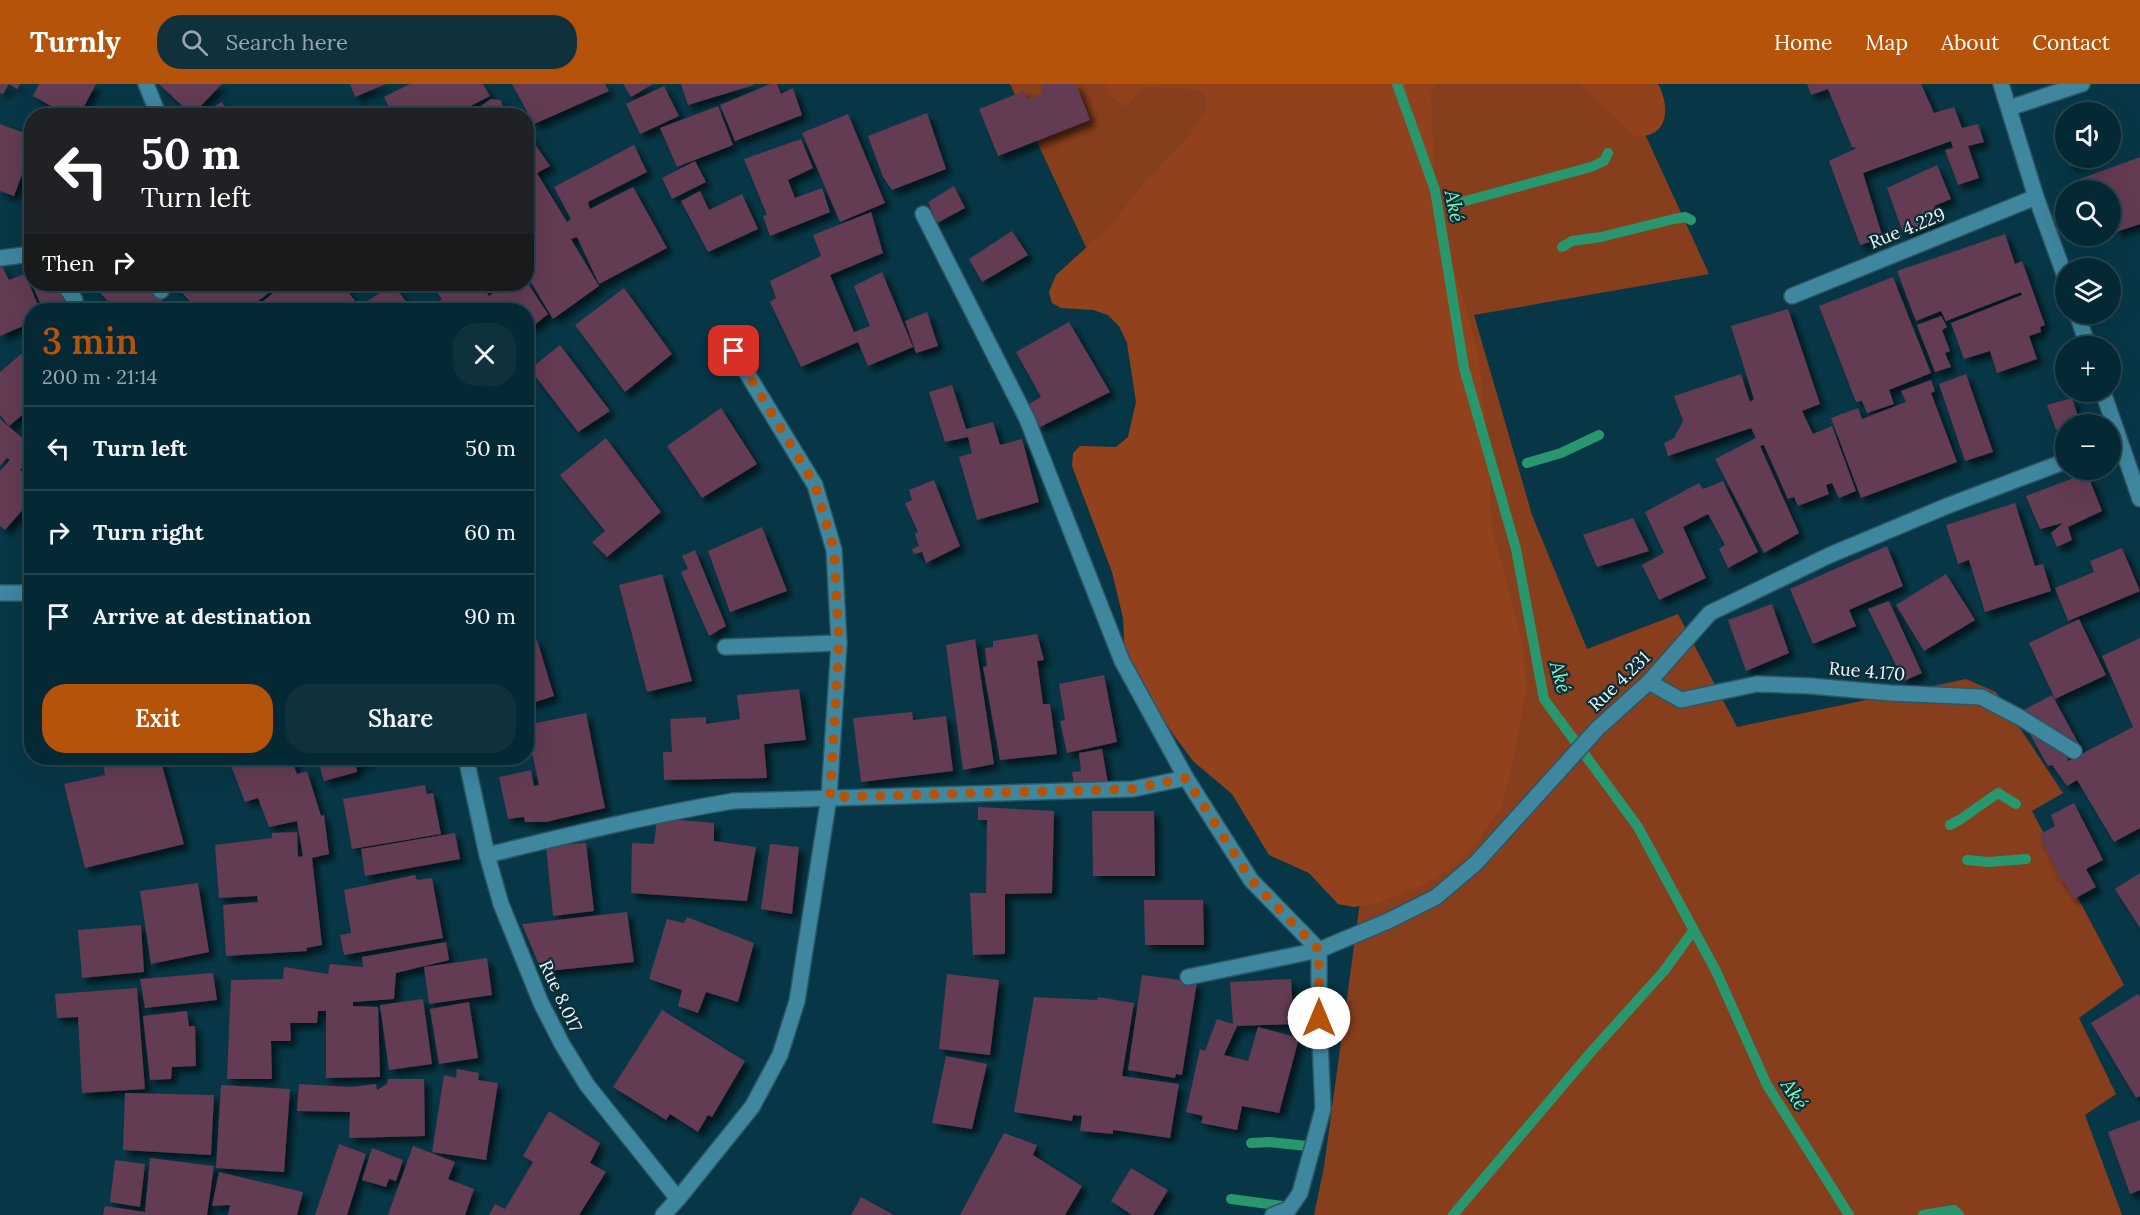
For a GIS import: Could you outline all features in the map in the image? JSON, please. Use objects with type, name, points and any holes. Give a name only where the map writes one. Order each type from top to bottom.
[{"type":"street","points":[[146,84],[156,108]]},
{"type":"street","points":[[2001,84],[2036,197],[2058,258]]},
{"type":"street","points":[[2009,108],[2082,84]]},
{"type":"street","name":"Rue 4.229","points":[[1792,296],[2036,197]]},
{"type":"street","points":[[923,214],[1027,419],[1122,661],[1186,778],[1251,880],[1319,950],[1323,1109],[1300,1193],[1289,1209],[1273,1215]]},
{"type":"street","points":[[0,258],[24,255]]},
{"type":"street","points":[[69,291],[75,300]]},
{"type":"street","points":[[663,1215],[752,1107],[780,1055],[797,1001],[830,797],[839,643],[834,550],[815,485],[734,351]]},
{"type":"street","points":[[2121,456],[2140,499]]},
{"type":"street","name":"Rue 4.231","points":[[1188,977],[1319,950],[1388,921],[1436,897],[1476,863],[1598,728],[1649,682],[1710,613],[1830,555],[1947,506],[2055,465]]},
{"type":"street","points":[[0,593],[24,593]]},
{"type":"street","points":[[725,647],[839,643]]},
{"type":"street","name":"Rue 4.170","points":[[1649,682],[1681,700],[1757,684],[1981,697],[2021,718],[2074,751]]},
{"type":"street","name":"Rue 8.017","points":[[468,765],[501,904],[541,1004],[587,1085],[678,1199]]},
{"type":"street","points":[[488,855],[675,811],[733,801],[1132,789],[1186,778]]},
{"type":"shaded area","points":[[1010,84],[1622,84],[1709,274],[1474,315],[1532,515],[1587,649],[1678,614],[1737,727],[1966,679],[1996,692],[2063,793],[2032,811],[2124,985],[2079,1018],[2116,1094],[2085,1115],[2122,1215],[1314,1215],[1324,1167],[1367,850]]},
{"type":"shaded area","points":[[1105,84],[1437,84],[1431,92],[1434,175],[1453,264],[1478,352],[1488,446],[1492,529],[1523,644],[1526,691],[1511,772],[1501,808],[1466,856],[1448,870],[1422,885],[1377,903],[1354,907],[1338,904],[1309,873],[1269,855],[1232,794],[1193,761],[1125,659],[1123,618],[1112,572],[1072,466],[1073,453],[1080,446],[1116,447],[1128,437],[1136,402],[1127,343],[1119,326],[1108,315],[1093,310],[1061,308],[1052,303],[1049,292],[1056,275],[1111,225],[1139,189],[1192,132],[1205,113],[1207,100],[1205,94],[1199,90],[1148,87],[1140,90],[1129,105],[1124,106],[1108,94]]},
{"type":"shaded area","points":[[1580,84],[1658,84],[1665,103],[1664,120],[1654,133],[1635,136]]},
{"type":"building","points":[[0,84],[9,84],[3,94],[0,93]]},
{"type":"building","points":[[9,84],[20,84],[17,89]]},
{"type":"building","points":[[39,84],[96,84],[83,108],[55,108],[33,96]]},
{"type":"building","points":[[159,84],[222,84],[199,108],[185,108]]},
{"type":"building","points":[[350,84],[386,84],[355,97]]},
{"type":"building","points":[[410,84],[483,84],[490,96],[467,108],[389,108],[384,97]]},
{"type":"building","points":[[512,84],[605,84],[609,91],[534,124],[534,108],[525,108]]},
{"type":"building","points":[[623,84],[653,84],[631,97]]},
{"type":"building","points":[[681,84],[754,84],[754,85],[688,105]]},
{"type":"building","points":[[770,84],[777,84],[781,94],[793,88],[802,115],[735,141],[720,105]]},
{"type":"building","points":[[1041,84],[1076,84],[1090,120],[998,156],[979,109],[1024,91],[1027,99],[1043,93]]},
{"type":"building","points":[[1807,84],[1921,84],[1934,113],[1954,107],[1962,128],[1978,124],[1984,142],[1968,146],[1979,178],[1958,185],[1945,150],[1953,148],[1951,141],[1863,173],[1883,238],[1860,245],[1829,161],[1857,148],[1852,147],[1828,89],[1811,95]]},
{"type":"building","points":[[664,86],[679,116],[640,134],[626,104]]},
{"type":"building","points":[[491,99],[501,100],[503,107],[506,108],[478,108]]},
{"type":"building","points":[[222,102],[225,108],[211,108]]},
{"type":"building","points":[[718,106],[733,145],[677,167],[660,128]]},
{"type":"building","points":[[927,113],[946,169],[892,190],[883,177],[868,136]]},
{"type":"building","points":[[848,114],[885,203],[840,222],[802,133]]},
{"type":"building","points":[[0,124],[24,133],[24,169],[14,196],[0,191]]},
{"type":"building","points":[[801,139],[813,168],[788,180],[795,198],[822,188],[830,212],[770,236],[763,216],[767,215],[744,159]]},
{"type":"building","points":[[534,143],[550,166],[537,173],[567,222],[571,219],[554,187],[634,145],[647,172],[588,202],[590,209],[633,187],[667,248],[599,284],[577,237],[571,239],[599,286],[553,319],[534,287],[534,261],[536,260],[534,257]]},
{"type":"building","points":[[2140,157],[2140,224],[2121,230],[2121,180],[2077,180],[2110,168],[2121,168],[2121,164]]},
{"type":"building","points":[[695,161],[706,182],[672,199],[662,178]]},
{"type":"building","points":[[1937,165],[1951,199],[1934,206],[1940,223],[1903,233],[1887,188]]},
{"type":"building","points":[[954,186],[965,208],[937,223],[928,202]]},
{"type":"building","points":[[700,191],[709,210],[742,194],[758,229],[708,252],[681,201]]},
{"type":"building","points":[[871,212],[883,253],[830,275],[854,332],[870,326],[854,286],[882,272],[913,347],[868,366],[858,342],[801,367],[770,302],[776,298],[770,281],[821,256],[813,235]]},
{"type":"building","points":[[1012,231],[1028,255],[982,282],[969,259]]},
{"type":"building","points":[[2005,234],[2015,264],[2022,261],[2045,325],[2040,327],[2041,332],[2029,336],[2037,359],[1997,373],[1990,351],[1964,359],[1951,323],[2022,295],[2021,292],[1946,321],[1941,311],[1916,321],[1897,271]]},
{"type":"building","points":[[2,266],[9,280],[24,274],[24,291],[32,291],[37,303],[24,303],[24,326],[0,336],[0,268]]},
{"type":"building","points":[[1893,277],[1931,373],[1889,390],[1894,404],[1867,413],[1862,401],[1856,402],[1819,306]]},
{"type":"building","points":[[624,288],[672,354],[625,392],[575,325]]},
{"type":"building","points":[[35,291],[63,291],[67,303],[40,303]]},
{"type":"building","points":[[98,291],[150,291],[165,303],[109,303]]},
{"type":"building","points":[[180,291],[271,291],[256,303],[192,303]]},
{"type":"building","points":[[276,291],[347,291],[357,303],[261,303]]},
{"type":"building","points":[[383,291],[398,291],[407,303],[364,303]]},
{"type":"building","points":[[436,291],[490,291],[487,293],[489,296],[496,291],[533,291],[548,314],[534,325],[534,303],[437,303],[442,299]]},
{"type":"building","points":[[1788,309],[1820,404],[1802,411],[1813,434],[1832,426],[1856,491],[1839,498],[1832,483],[1826,485],[1829,494],[1798,506],[1794,497],[1788,499],[1764,445],[1760,446],[1799,533],[1764,553],[1715,459],[1756,438],[1751,428],[1668,456],[1664,443],[1674,438],[1683,421],[1674,396],[1741,374],[1750,402],[1754,399],[1731,326]]},
{"type":"building","points":[[927,312],[938,346],[916,353],[905,321]]},
{"type":"building","points":[[1941,316],[1947,327],[1942,330],[1950,351],[1945,353],[1951,367],[1935,372],[1917,325]]},
{"type":"building","points":[[1069,322],[1110,392],[1040,427],[1027,405],[1041,397],[1016,352]]},
{"type":"building","points":[[560,345],[610,411],[578,432],[534,374],[534,366]]},
{"type":"building","points":[[24,352],[24,414],[9,426],[0,415],[0,372]]},
{"type":"building","points":[[1966,374],[1993,452],[1965,461],[1939,384]]},
{"type":"building","points":[[1931,380],[1935,391],[1931,393],[1957,462],[1861,498],[1831,418],[1858,408],[1862,419],[1906,402],[1901,391]]},
{"type":"building","points":[[952,385],[966,429],[993,422],[1000,445],[1022,439],[1039,502],[977,520],[959,457],[972,453],[968,437],[945,442],[929,392]]},
{"type":"building","points":[[2073,402],[2077,414],[2055,414],[2055,427],[2047,405]]},
{"type":"building","points":[[721,408],[757,464],[702,498],[667,446]]},
{"type":"building","points":[[0,419],[24,439],[24,466],[20,470],[24,473],[24,508],[5,530],[0,526],[0,471],[10,460],[7,458],[0,466]]},
{"type":"building","points":[[606,438],[661,512],[607,557],[592,542],[605,531],[560,475]]},
{"type":"building","points":[[934,480],[960,546],[926,563],[922,552],[914,554],[912,549],[919,546],[915,534],[918,532],[905,503],[912,500],[909,490]]},
{"type":"building","points":[[2068,480],[2090,480],[2102,511],[2068,527],[2072,540],[2057,547],[2051,533],[2063,523],[2040,529],[2026,496]]},
{"type":"building","points":[[1723,481],[1758,552],[1728,568],[1719,549],[1725,545],[1708,514],[1683,527],[1706,578],[1659,600],[1642,565],[1664,553],[1645,512],[1699,483],[1703,489]]},
{"type":"building","points":[[2015,503],[2035,566],[2043,564],[2051,591],[1985,612],[1969,560],[1958,564],[1946,525]]},
{"type":"building","points":[[1633,518],[1649,551],[1597,567],[1583,535]]},
{"type":"building","points":[[762,527],[787,591],[730,612],[708,551]]},
{"type":"building","points":[[1887,546],[1903,586],[1849,610],[1856,626],[1813,644],[1790,589]]},
{"type":"building","points":[[2122,548],[2140,591],[2068,621],[2055,588],[2094,572],[2090,561]]},
{"type":"building","points":[[695,550],[726,626],[709,636],[681,572],[688,569],[682,556]]},
{"type":"building","points":[[662,574],[692,681],[647,692],[619,585]]},
{"type":"building","points":[[1946,574],[1975,620],[1924,651],[1896,605]]},
{"type":"building","points":[[1889,601],[1922,673],[1904,681],[1868,609]]},
{"type":"building","points":[[1772,604],[1789,653],[1746,671],[1728,620]]},
{"type":"building","points":[[2079,619],[2106,675],[2055,699],[2029,643]]},
{"type":"building","points":[[1037,634],[1044,660],[1037,661],[1043,704],[1050,704],[1057,754],[1000,760],[983,667],[987,666],[985,648],[993,647],[993,641]]},
{"type":"building","points":[[2140,638],[2140,828],[2114,842],[2077,780],[2067,786],[2052,765],[2048,766],[2018,713],[2052,695],[2081,748],[2067,755],[2068,761],[2133,727],[2102,656]]},
{"type":"building","points":[[975,639],[994,764],[963,770],[946,645]]},
{"type":"building","points":[[537,640],[554,696],[534,702],[534,641]]},
{"type":"building","points":[[1104,675],[1117,742],[1067,753],[1060,721],[1065,720],[1059,684]]},
{"type":"building","points":[[799,689],[806,740],[764,744],[767,778],[664,780],[663,752],[672,752],[670,719],[706,717],[706,724],[740,719],[737,695]]},
{"type":"building","points":[[912,712],[913,720],[946,716],[953,771],[861,782],[853,718]]},
{"type":"building","points":[[586,713],[605,808],[546,822],[525,822],[524,817],[508,819],[499,777],[531,770],[534,786],[539,785],[534,762],[534,723]]},
{"type":"building","points":[[1102,749],[1108,783],[1074,785],[1072,772],[1081,771],[1079,753]]},
{"type":"building","points":[[103,765],[162,765],[184,844],[85,868],[64,784],[105,775]]},
{"type":"building","points":[[231,765],[294,765],[297,774],[307,771],[321,816],[324,815],[329,854],[312,858],[322,945],[306,948],[307,951],[226,956],[223,905],[258,902],[257,896],[219,898],[215,845],[272,838],[272,833],[297,832],[298,857],[303,856],[297,821],[269,827],[258,798],[245,802]]},
{"type":"building","points":[[319,765],[356,765],[357,772],[324,781]]},
{"type":"building","points":[[425,785],[427,794],[433,793],[441,834],[352,849],[343,799]]},
{"type":"building","points":[[2074,803],[2103,860],[2086,869],[2096,887],[2074,899],[2064,881],[2062,882],[2039,835],[2055,826],[2051,815]]},
{"type":"building","points":[[978,807],[1054,811],[1052,893],[1005,894],[1005,954],[973,955],[970,893],[986,893],[987,820],[978,820]]},
{"type":"building","points":[[1092,811],[1154,811],[1155,876],[1093,876]]},
{"type":"building","points":[[657,818],[714,823],[714,841],[756,847],[747,901],[631,893],[632,843],[654,844]]},
{"type":"building","points":[[455,833],[460,859],[365,876],[361,849]]},
{"type":"building","points":[[586,843],[594,911],[553,916],[546,846]]},
{"type":"building","points":[[770,844],[799,847],[792,914],[761,909]]},
{"type":"building","points":[[2140,873],[2140,928],[2115,889]]},
{"type":"building","points":[[415,875],[417,880],[432,878],[443,938],[344,955],[340,935],[351,933],[344,890]]},
{"type":"building","points":[[198,883],[209,952],[151,964],[140,891]]},
{"type":"building","points":[[1144,900],[1203,900],[1204,945],[1145,945]]},
{"type":"building","points":[[627,912],[634,962],[548,971],[547,964],[539,965],[522,924]]},
{"type":"building","points":[[687,917],[754,943],[738,1002],[706,992],[698,1013],[678,1006],[682,990],[649,979],[667,919],[684,923]]},
{"type":"building","points":[[141,925],[144,972],[82,978],[78,930]]},
{"type":"building","points":[[446,942],[449,960],[396,973],[394,999],[353,1002],[353,1006],[378,1007],[380,1077],[326,1078],[326,1011],[318,1011],[317,1023],[290,1023],[291,1041],[271,1041],[272,1079],[227,1079],[231,980],[283,979],[284,967],[328,974],[330,964],[363,967],[362,957]]},
{"type":"building","points":[[487,958],[492,995],[429,1004],[424,967]]},
{"type":"building","points":[[213,973],[217,1000],[145,1008],[140,979]]},
{"type":"building","points":[[947,974],[999,980],[990,1055],[939,1049]]},
{"type":"building","points":[[1142,975],[1197,982],[1182,1075],[1176,1074],[1175,1078],[1128,1070]]},
{"type":"building","points":[[1291,979],[1294,1024],[1237,1026],[1224,1055],[1248,1061],[1258,1027],[1299,1038],[1279,1113],[1242,1106],[1237,1130],[1201,1123],[1203,1116],[1186,1112],[1200,1049],[1205,1051],[1217,1019],[1233,1024],[1230,982]]},
{"type":"building","points":[[137,988],[145,1089],[82,1093],[78,1017],[57,1018],[55,994]]},
{"type":"building","points":[[2138,994],[2140,997],[2140,1096],[2136,1098],[2091,1023]]},
{"type":"building","points":[[1034,997],[1097,1000],[1098,997],[1134,1003],[1122,1076],[1179,1084],[1170,1138],[1113,1130],[1113,1134],[1080,1131],[1082,1116],[1073,1115],[1072,1121],[1014,1112]]},
{"type":"building","points":[[423,999],[432,1064],[389,1070],[380,1005]]},
{"type":"building","points":[[469,1002],[478,1058],[439,1064],[430,1009]]},
{"type":"building","points":[[662,1010],[745,1061],[712,1117],[708,1115],[698,1132],[670,1114],[666,1120],[613,1087]]},
{"type":"building","points":[[187,1011],[189,1026],[195,1026],[196,1066],[172,1067],[171,1079],[150,1080],[143,1016]]},
{"type":"building","points":[[946,1056],[987,1064],[972,1129],[932,1123]]},
{"type":"building","points":[[457,1069],[479,1073],[478,1080],[498,1083],[486,1160],[432,1152],[444,1075],[456,1078]]},
{"type":"building","points":[[388,1079],[424,1079],[425,1136],[349,1138],[350,1112],[297,1111],[299,1084],[351,1087],[376,1084],[377,1090],[387,1084]]},
{"type":"building","points":[[221,1085],[290,1089],[284,1172],[216,1168]]},
{"type":"building","points":[[125,1093],[214,1095],[211,1155],[123,1150]]},
{"type":"building","points":[[549,1111],[600,1143],[590,1163],[606,1172],[579,1215],[489,1215],[495,1204],[505,1209],[533,1162],[523,1156]]},
{"type":"building","points":[[2140,1120],[2140,1190],[2130,1194],[2108,1132]]},
{"type":"building","points":[[1004,1133],[1037,1145],[1033,1155],[1082,1186],[1065,1215],[960,1215]]},
{"type":"building","points":[[339,1144],[366,1154],[347,1215],[315,1215]]},
{"type":"building","points":[[413,1146],[455,1162],[448,1179],[474,1189],[465,1215],[388,1215]]},
{"type":"building","points":[[372,1148],[403,1160],[396,1181],[389,1179],[386,1187],[362,1180]]},
{"type":"building","points":[[150,1158],[214,1166],[207,1215],[103,1215],[105,1206],[145,1212]]},
{"type":"building","points":[[115,1160],[145,1164],[140,1207],[110,1202]]},
{"type":"building","points":[[1131,1168],[1168,1190],[1153,1215],[1132,1215],[1111,1201]]},
{"type":"building","points":[[219,1172],[303,1192],[297,1215],[228,1215],[230,1205],[212,1206]]},
{"type":"building","points":[[861,1197],[894,1215],[851,1215]]},
{"type":"waterway","name":"Aké","points":[[1397,84],[1435,190],[1464,368],[1516,549],[1544,699],[1638,827],[1716,971],[1767,1085],[1849,1215]]},
{"type":"waterway","points":[[1458,203],[1591,167],[1604,161],[1608,153]]},
{"type":"waterway","points":[[1562,247],[1572,241],[1601,237],[1674,219],[1685,217],[1691,220]]},
{"type":"waterway","points":[[1527,463],[1561,453],[1599,435]]},
{"type":"waterway","points":[[1950,825],[1998,793],[2016,804]]},
{"type":"waterway","points":[[1967,860],[1989,862],[2026,859]]},
{"type":"waterway","points":[[1453,1215],[1591,1052],[1664,971],[1693,931]]},
{"type":"waterway","points":[[1251,1143],[1269,1142],[1317,1147]]},
{"type":"waterway","points":[[1231,1199],[1290,1207]]},
{"type":"waterway","name":"Aké","points":[[1923,1215],[1954,1210],[1959,1215]]},
{"type":"route","points":[[734,351],[815,485],[834,550],[839,643],[830,797],[1132,789],[1186,778],[1251,880],[1319,950],[1319,1018]]}]
